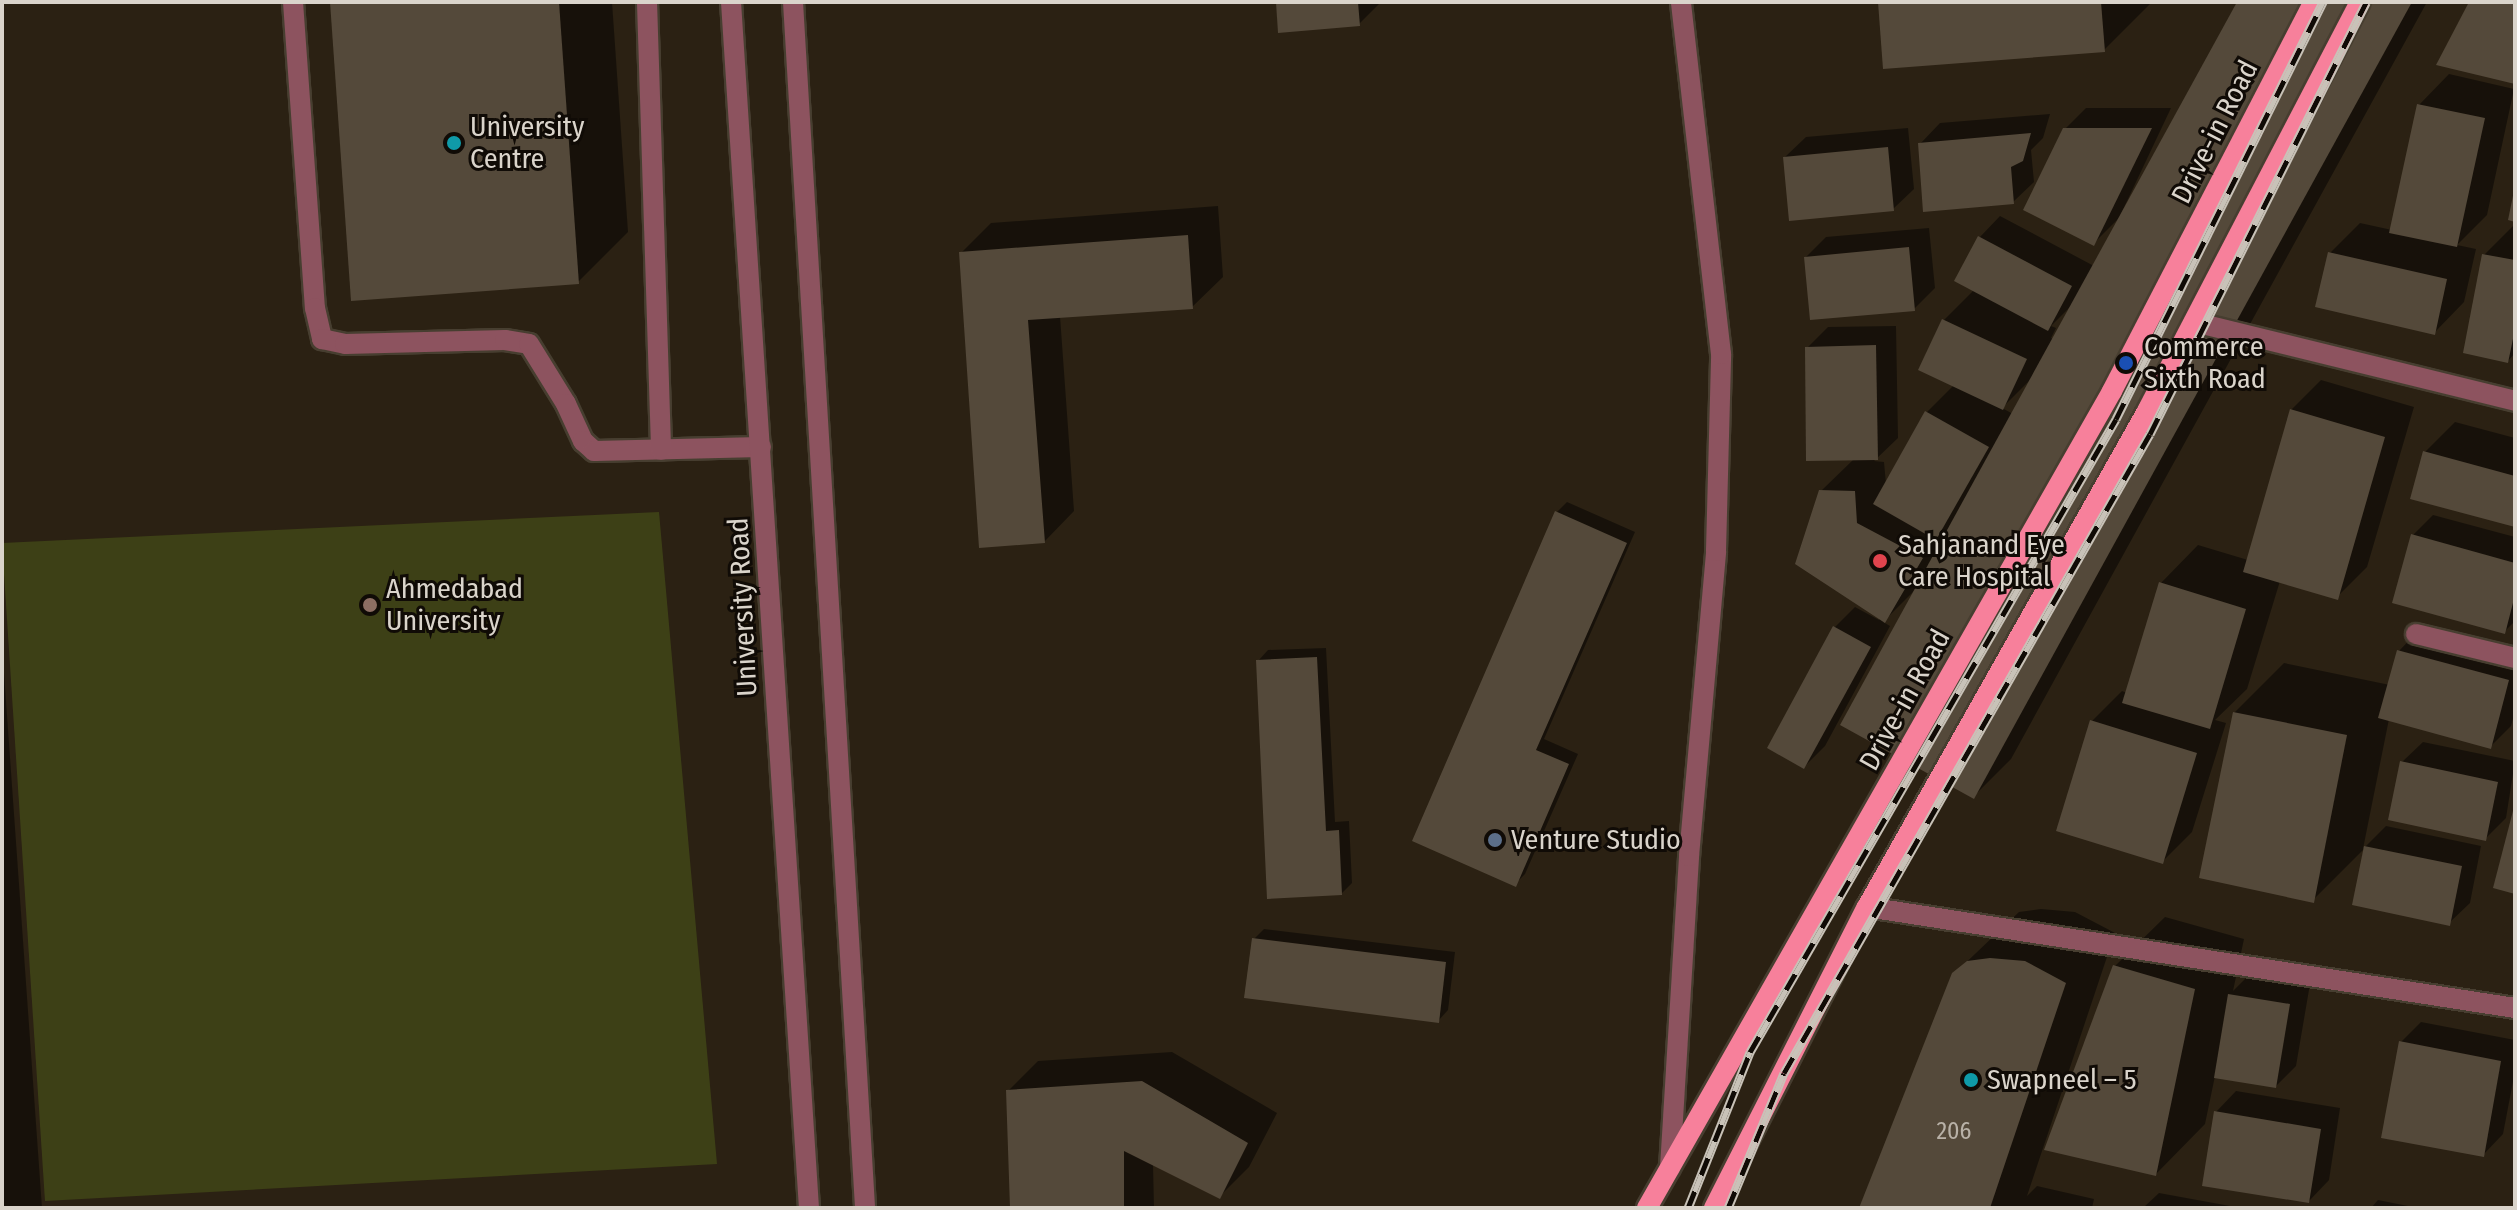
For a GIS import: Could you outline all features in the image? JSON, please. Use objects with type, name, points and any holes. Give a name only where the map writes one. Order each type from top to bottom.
[{"type":"main road","name":"Drive-in Road","points":[[1647,1208],[2112,391],[2314,2]]},
{"type":"main road","points":[[1714,1208],[1867,907],[2147,411],[2360,2]]},
{"type":"street","points":[[293,2],[315,308],[322,339],[345,344],[505,340],[529,344],[566,404],[583,441],[594,451],[761,447]]},
{"type":"street","points":[[647,2],[661,450]]},
{"type":"street","name":"University Road","points":[[731,2],[809,1208]]},
{"type":"street","points":[[793,2],[865,1208]]},
{"type":"street","points":[[1670,1168],[1689,856],[1716,551],[1721,354],[1681,2]]},
{"type":"street","points":[[2194,322],[2515,401]]},
{"type":"street","points":[[2416,634],[2515,658]]},
{"type":"street","points":[[1867,907],[2515,1008]]},
{"type":"green space","points":[[659,512],[717,1164],[45,1201],[2,543]]},
{"type":"building","name":"University Centre","points":[[330,2],[559,2],[579,284],[351,301]]},
{"type":"building","points":[[1276,2],[1358,2],[1360,26],[1278,33]]},
{"type":"building","points":[[1878,2],[2101,2],[2105,52],[1883,69]]},
{"type":"building","name":"Commerce Sixth Road","points":[[2237,2],[2412,2],[1974,799],[1840,725]]},
{"type":"building","points":[[2469,2],[2515,2],[2515,84],[2436,65]]},
{"type":"building","points":[[2417,104],[2485,118],[2457,247],[2389,233]]},
{"type":"building","points":[[2063,128],[2152,128],[2094,246],[2023,210]]},
{"type":"building","points":[[2031,133],[2023,161],[2011,167],[2014,204],[1923,212],[1918,143]]},
{"type":"building","points":[[1888,147],[1894,211],[1789,221],[1783,157]]},
{"type":"building","points":[[2515,191],[2515,222],[2508,220]]},
{"type":"building","points":[[1188,235],[1193,309],[1028,320],[1045,543],[979,548],[959,252]]},
{"type":"building","points":[[1978,236],[2072,286],[2048,331],[1954,281]]},
{"type":"building","points":[[1909,247],[1915,311],[1810,320],[1804,257]]},
{"type":"building","points":[[2328,252],[2447,279],[2435,335],[2315,307]]},
{"type":"building","points":[[2482,254],[2515,260],[2515,329],[2508,363],[2463,353]]},
{"type":"building","points":[[1942,319],[2027,359],[2003,410],[1918,370]]},
{"type":"building","points":[[1876,345],[1878,460],[1806,461],[1805,347]]},
{"type":"building","points":[[2290,409],[2385,437],[2338,600],[2243,572]]},
{"type":"building","points":[[1925,411],[1989,447],[1936,540],[1873,504]]},
{"type":"building","points":[[2423,451],[2515,476],[2515,527],[2410,499]]},
{"type":"building","points":[[1819,490],[1855,491],[1857,523],[1923,558],[1885,623],[1795,564]]},
{"type":"building","points":[[1555,511],[1627,543],[1536,750],[1569,764],[1516,887],[1412,841]]},
{"type":"building","points":[[2411,534],[2515,563],[2515,595],[2505,634],[2392,603]]},
{"type":"building","points":[[2159,582],[2246,609],[2210,729],[2122,703]]},
{"type":"building","points":[[1833,626],[1871,647],[1804,769],[1767,748]]},
{"type":"building","points":[[2397,650],[2509,680],[2491,749],[2378,718]]},
{"type":"building","points":[[1317,657],[1326,831],[1339,830],[1342,895],[1267,899],[1256,660]]},
{"type":"building","points":[[2233,712],[2347,735],[2314,903],[2199,878]]},
{"type":"building","points":[[2090,720],[2197,753],[2163,864],[2056,831]]},
{"type":"building","points":[[2400,761],[2498,782],[2486,841],[2388,820]]},
{"type":"building","points":[[2515,807],[2515,894],[2493,888]]},
{"type":"building","points":[[2364,846],[2462,866],[2450,926],[2352,905]]},
{"type":"building","points":[[1252,938],[1446,962],[1439,1023],[1244,998]]},
{"type":"building","name":"Swapneel – 5","points":[[1990,958],[2025,961],[2066,983],[1990,1208],[1859,1208],[1952,973],[1967,961]]},
{"type":"building","points":[[2113,965],[2195,989],[2156,1176],[2044,1150]]},
{"type":"building","points":[[2228,994],[2290,1004],[2276,1088],[2214,1078]]},
{"type":"building","points":[[2399,1041],[2501,1061],[2484,1157],[2381,1138]]},
{"type":"building","points":[[1142,1081],[1248,1143],[1220,1199],[1124,1151],[1124,1208],[1010,1208],[1006,1090]]},
{"type":"building","points":[[2214,1111],[2321,1129],[2309,1203],[2202,1186]]},
{"type":"railway","points":[[1688,1208],[1750,1052],[2116,419],[2323,2]]},
{"type":"railway","points":[[1728,1208],[1784,1073],[2150,434],[2366,2]]},
{"type":"place","name":"University Centre","points":[[454,143]]},
{"type":"place","name":"Commerce Sixth Road","points":[[2126,363]]},
{"type":"place","name":"Sahjanand Eye Care Hospital","points":[[1880,561]]},
{"type":"place","name":"Ahmedabad University","points":[[370,605]]},
{"type":"place","name":"Venture Studio","points":[[1495,840]]},
{"type":"place","name":"Swapneel – 5","points":[[1971,1080]]}]
